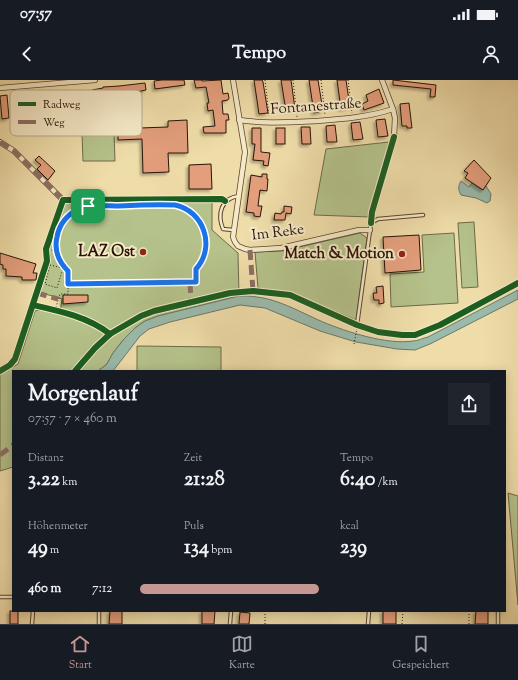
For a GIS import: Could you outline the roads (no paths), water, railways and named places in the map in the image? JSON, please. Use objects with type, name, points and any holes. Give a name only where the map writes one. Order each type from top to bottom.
[{"type":"street","points":[[0,88],[95,80]]},
{"type":"street","name":"Im Reke","points":[[233,80],[245,152],[233,237],[238,246],[250,250],[281,248],[359,230],[370,230]]},
{"type":"street","points":[[382,80],[394,109],[394,137]]},
{"type":"street","name":"Fontanestraße","points":[[240,120],[256,123],[298,122],[353,118],[378,114],[394,109]]},
{"type":"street","points":[[0,142],[14,151],[63,200]]},
{"type":"lane","points":[[234,230],[223,229],[220,222],[222,208],[225,201],[232,197],[239,196]]},
{"type":"lane","points":[[357,325],[371,223],[378,219],[423,216]]},
{"type":"lane","points":[[0,597],[12,597]]},
{"type":"lane","points":[[32,624],[33,612]]},
{"type":"lane","points":[[99,612],[99,624]]},
{"type":"lane","points":[[230,624],[231,612]]},
{"type":"lane","points":[[368,624],[369,612]]},
{"type":"lane","points":[[498,612],[498,624]]},
{"type":"place","name":"LAZ Ost","points":[[143,252]]},
{"type":"place","name":"Match & Motion","points":[[402,254]]}]
